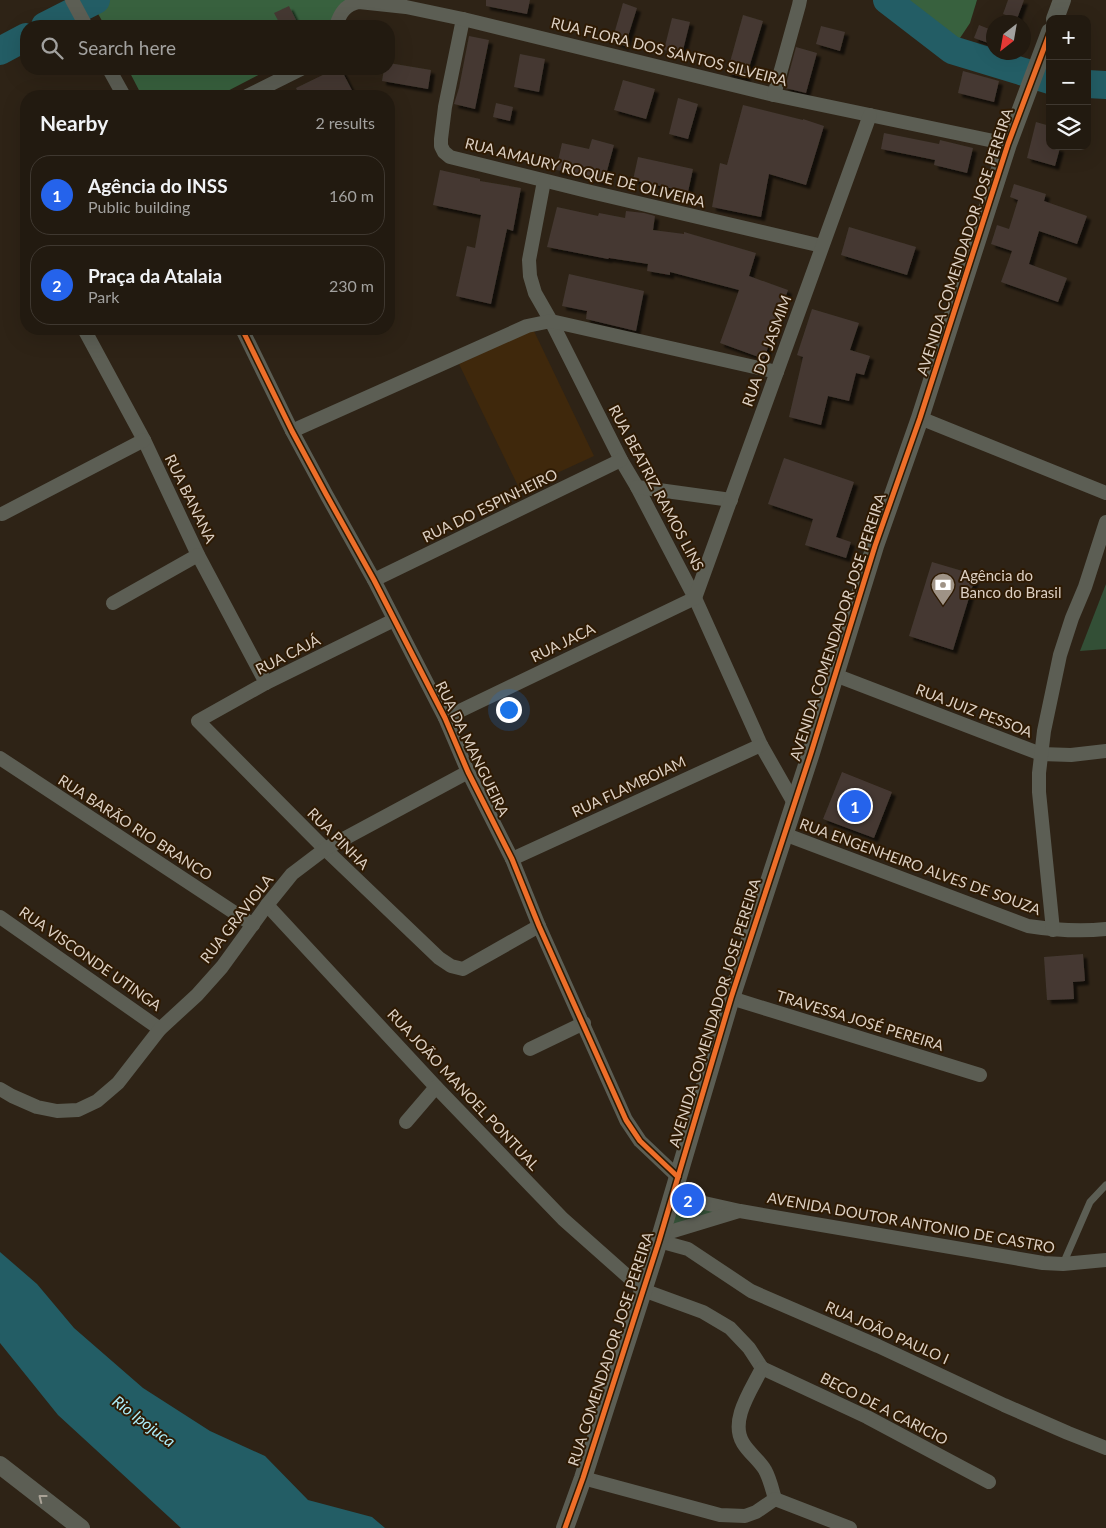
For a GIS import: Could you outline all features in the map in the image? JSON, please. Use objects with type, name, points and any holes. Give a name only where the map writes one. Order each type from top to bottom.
[{"type":"street","points":[[72,0],[83,20]]},
{"type":"street","points":[[774,95],[800,0]]},
{"type":"street","points":[[1056,15],[1062,0]]},
{"type":"street","name":"RUA FLORA DOS SANTOS SILVEIRA","points":[[339,20],[343,10],[352,3],[406,3],[463,19],[774,95],[1008,144]]},
{"type":"street","name":"RUA AMAURY ROQUE DE OLIVEIRA","points":[[463,19],[440,139],[444,152],[450,156],[544,181],[822,246]]},
{"type":"street","name":"AVENIDA COMENDADOR JOSE PEREIRA","points":[[678,1177],[731,998],[811,753],[875,546],[920,418],[1008,144],[1046,43]]},
{"type":"street","points":[[112,75],[121,90]]},
{"type":"street","points":[[259,90],[289,75]]},
{"type":"street","name":"RUA DO JASMIM","points":[[695,598],[870,115]]},
{"type":"street","name":"RUA BEATRIZ RAMOS LINS","points":[[544,181],[529,260],[530,276],[535,293],[551,320],[621,460],[695,598],[761,745],[794,803]]},
{"type":"street","points":[[292,431],[527,326],[551,320],[776,372]]},
{"type":"street","name":"RUA BANANA","points":[[87,335],[144,440],[198,556],[266,683]]},
{"type":"street","name":"RUA DA MANGUEIRA","points":[[250,335],[292,431],[374,580],[445,718],[468,772],[512,859],[539,926],[626,1120],[640,1141],[678,1177]]},
{"type":"street","points":[[920,418],[1106,493]]},
{"type":"street","points":[[2,514],[144,440]]},
{"type":"street","name":"RUA DO ESPINHEIRO","points":[[374,580],[621,460]]},
{"type":"street","points":[[637,487],[731,500]]},
{"type":"street","points":[[1053,930],[1039,792],[1041,754],[1060,654],[1085,587],[1106,522]]},
{"type":"street","points":[[113,603],[198,556]]},
{"type":"street","name":"RUA JACA","points":[[445,718],[695,598]]},
{"type":"street","name":"RUA CAJÁ","points":[[198,721],[266,683],[394,620]]},
{"type":"street","name":"RUA JUIZ PESSOA","points":[[835,674],[1041,754],[1106,751]]},
{"type":"street","name":"RUA PINHA","points":[[198,721],[325,849],[439,958],[451,966],[462,969],[539,926]]},
{"type":"street","name":"RUA FLAMBOIAM","points":[[512,859],[761,745]]},
{"type":"street","name":"RUA BARÃO RIO BRANCO","points":[[0,758],[253,925]]},
{"type":"street","name":"RUA GRAVIOLA","points":[[0,1089],[37,1107],[57,1111],[78,1110],[97,1101],[118,1083],[160,1029],[222,967],[292,874],[325,849],[468,772]]},
{"type":"street","name":"RUA ENGENHEIRO ALVES DE SOUZA","points":[[784,834],[1028,926],[1053,930],[1084,931],[1106,929]]},
{"type":"street","name":"RUA JOÃO MANOEL PONTUAL","points":[[268,905],[436,1087],[563,1219],[643,1290]]},
{"type":"street","name":"RUA VISCONDE UTINGA","points":[[0,917],[160,1029]]},
{"type":"street","name":"TRAVESSA JOSÉ PEREIRA","points":[[731,998],[980,1075]]},
{"type":"street","points":[[530,1049],[584,1023]]},
{"type":"street","points":[[406,1122],[436,1087]]},
{"type":"street","name":"RUA COMENDADOR JOSE PEREIRA","points":[[565,1528],[583,1478],[678,1177]]},
{"type":"street","name":"AVENIDA DOUTOR ANTONIO DE CASTRO","points":[[672,1196],[740,1210],[1042,1263],[1063,1264],[1106,1260]]},
{"type":"street","name":"AVENIDA DOUTOR ANTONIO DE CASTRO","points":[[659,1238],[740,1210]]},
{"type":"street","name":"RUA JOÃO PAULO I","points":[[659,1238],[688,1249],[751,1291],[878,1346],[1004,1405],[1106,1448]]},
{"type":"street","points":[[643,1290],[703,1312],[724,1324],[740,1338],[762,1368],[741,1412],[738,1423],[742,1443],[764,1469],[770,1481],[775,1499]]},
{"type":"street","name":"BECO DE A CARICIO","points":[[762,1368],[867,1417],[989,1482]]},
{"type":"street","points":[[0,1466],[81,1528]]},
{"type":"street","points":[[583,1478],[720,1515],[746,1516],[756,1512],[775,1499]]},
{"type":"street","points":[[775,1499],[850,1528]]},
{"type":"lane","points":[[1063,1264],[1090,1202],[1106,1185]]},
{"type":"shaded area","points":[[533,329],[594,456],[520,490],[459,364]]},
{"type":"green space","points":[[100,0],[353,0],[342,20],[102,20],[97,12]]},
{"type":"green space","points":[[887,0],[977,0],[970,23],[952,50]]},
{"type":"green space","points":[[131,75],[258,75],[230,90],[139,90]]},
{"type":"green space","points":[[1106,584],[1106,649],[1080,651]]},
{"type":"green space","points":[[678,1189],[724,1211],[667,1228]]},
{"type":"water","name":"Rio Ipojuca","points":[[0,1252],[37,1284],[74,1328],[143,1388],[210,1431],[265,1456],[308,1500],[372,1517],[385,1528],[181,1528],[58,1415],[0,1343]]},
{"type":"building","points":[[486,0],[530,0],[527,14],[486,6]]},
{"type":"building","points":[[1008,0],[1024,0],[1018,15],[1003,14]]},
{"type":"building","points":[[623,3],[637,8],[625,46],[612,41]]},
{"type":"building","points":[[289,6],[296,20],[278,20],[274,13]]},
{"type":"building","points":[[743,15],[763,21],[746,78],[727,73]]},
{"type":"building","points":[[672,18],[690,22],[682,54],[664,50]]},
{"type":"building","points":[[979,25],[986,28],[986,42],[974,38]]},
{"type":"building","points":[[821,26],[845,32],[840,51],[816,44]]},
{"type":"building","points":[[469,36],[489,40],[475,109],[454,104]]},
{"type":"building","points":[[796,47],[817,53],[806,93],[785,88]]},
{"type":"building","points":[[520,54],[545,59],[539,92],[514,87]]},
{"type":"building","points":[[395,64],[431,70],[428,89],[382,81],[383,75],[395,75]]},
{"type":"building","points":[[963,71],[999,81],[994,102],[958,93]]},
{"type":"building","points":[[323,75],[344,75],[352,90],[297,90],[296,88]]},
{"type":"building","points":[[623,80],[655,89],[646,119],[614,110]]},
{"type":"building","points":[[678,98],[698,104],[688,139],[669,134]]},
{"type":"building","points":[[496,103],[513,107],[510,121],[493,117]]},
{"type":"building","points":[[743,105],[803,119],[824,126],[806,185],[769,174],[761,217],[712,207],[720,163],[727,165]]},
{"type":"building","points":[[1036,122],[1046,125],[1046,150],[1059,150],[1055,166],[1027,158]]},
{"type":"building","points":[[884,133],[939,144],[940,140],[973,148],[967,173],[934,165],[935,160],[881,149]]},
{"type":"building","points":[[592,139],[614,145],[604,182],[556,170],[562,143],[589,149]]},
{"type":"building","points":[[638,157],[693,169],[688,192],[633,180]]},
{"type":"building","points":[[440,170],[480,179],[480,181],[521,188],[513,231],[507,229],[491,304],[456,296],[467,246],[475,248],[481,215],[433,205]]},
{"type":"building","points":[[1014,184],[1046,194],[1044,201],[1087,216],[1077,244],[1039,231],[1029,264],[1067,278],[1058,302],[1001,282],[1012,251],[991,244],[997,225],[1009,229],[1018,200],[1010,197]]},
{"type":"building","points":[[557,207],[598,216],[599,213],[625,218],[626,211],[644,213],[655,216],[653,230],[684,234],[684,232],[756,253],[749,276],[788,290],[764,359],[720,343],[739,290],[670,272],[670,275],[647,271],[648,264],[608,259],[547,247]]},
{"type":"building","points":[[849,227],[916,247],[907,275],[841,255]]},
{"type":"building","points":[[569,274],[644,291],[636,331],[586,319],[587,311],[562,306]]},
{"type":"building","points":[[812,309],[859,323],[850,350],[870,356],[864,375],[856,373],[849,401],[828,396],[821,425],[789,417],[803,357],[797,355]]},
{"type":"building","points":[[784,458],[854,482],[836,537],[851,542],[846,558],[805,545],[813,519],[768,504]]},
{"type":"building","name":"Agência do Banco do Brasil","points":[[932,562],[976,575],[953,650],[909,636]]},
{"type":"building","points":[[842,772],[892,792],[874,838],[823,819]]},
{"type":"building","points":[[1083,954],[1085,981],[1073,982],[1074,999],[1047,1000],[1044,957]]},
{"type":"waterway","points":[[57,20],[96,0]]},
{"type":"waterway","points":[[887,0],[952,50],[1046,79]]},
{"type":"waterway","points":[[0,51],[20,40]]},
{"type":"waterway","points":[[1091,84],[1106,85]]},
{"type":"cycle path","points":[[565,1528],[583,1478],[659,1241],[731,998],[811,753],[875,546],[920,418],[1008,144],[1046,43]]},
{"type":"cycle path","points":[[245,335],[292,431],[374,580],[445,718],[468,772],[512,859],[539,926],[626,1120],[640,1141],[678,1177]]},
{"type":"place","name":"Agência do Banco do Brasil","points":[[943,606]]},
{"type":"place","name":"Agência do INSS","points":[[855,806]]},
{"type":"place","name":"Praça da Atalaia","points":[[688,1200]]}]
